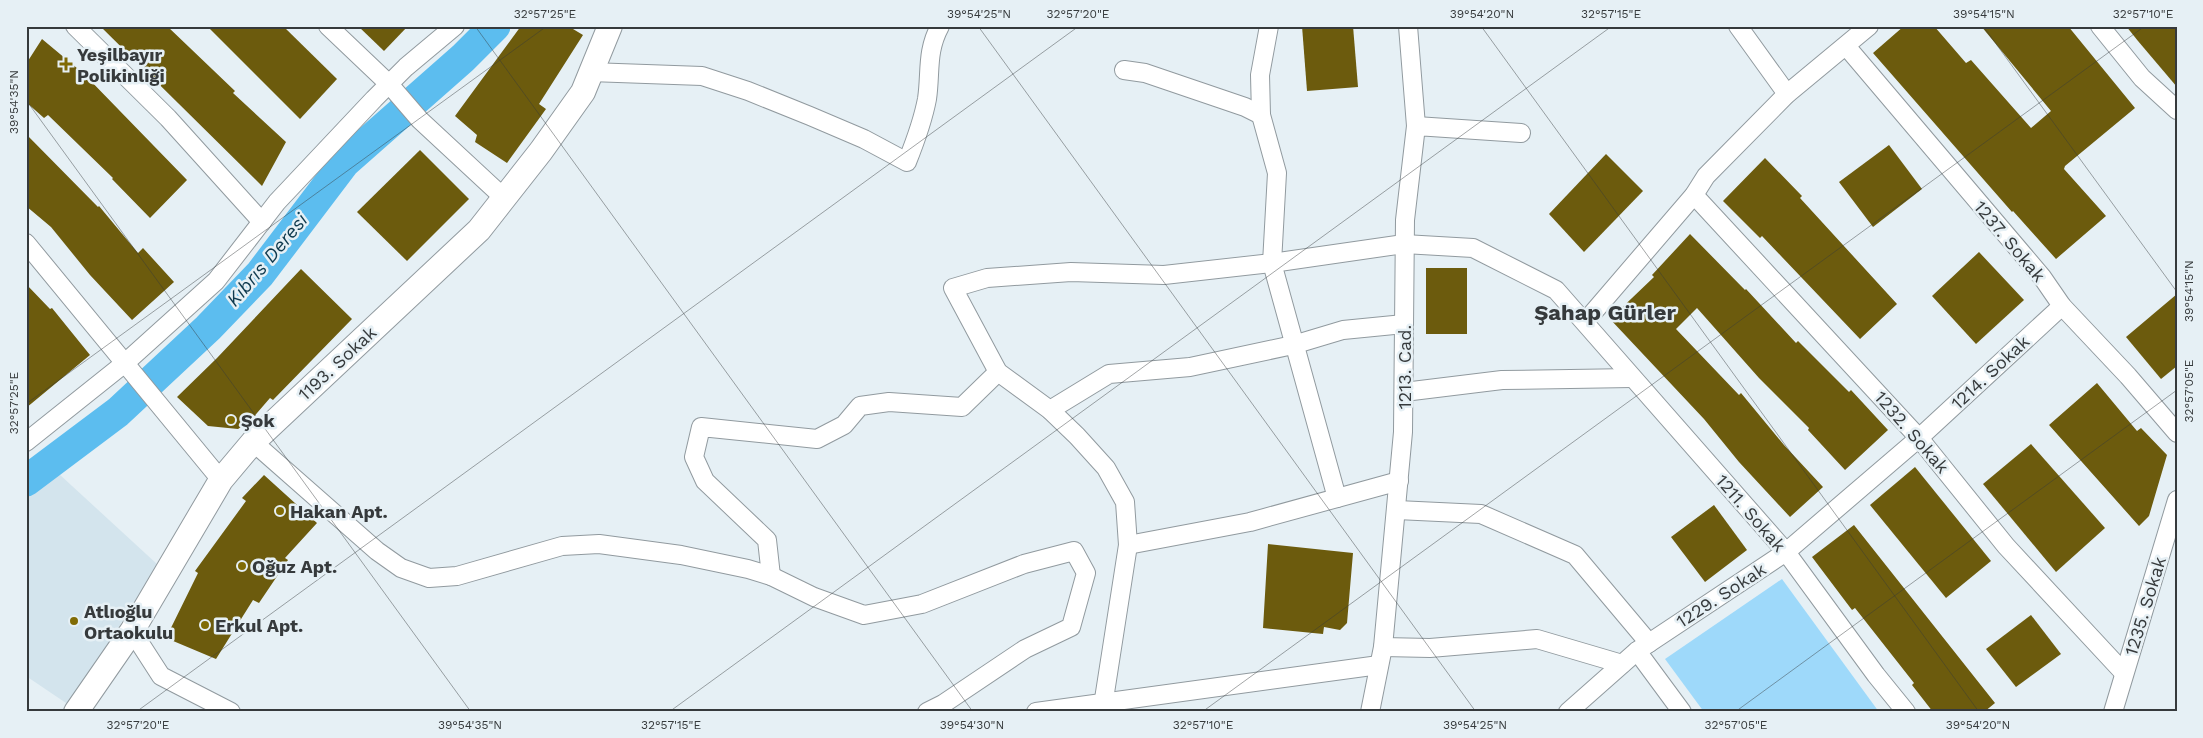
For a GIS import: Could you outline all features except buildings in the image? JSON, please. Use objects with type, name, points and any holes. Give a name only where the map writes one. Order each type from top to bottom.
[{"type":"street","points":[[75,26],[168,118],[262,222]]},
{"type":"street","points":[[328,26],[390,85],[420,120],[504,198]]},
{"type":"street","points":[[26,442],[125,363],[216,281],[277,202],[390,85],[455,26]]},
{"type":"street","name":"1193. Sokak","points":[[76,712],[132,631],[221,480],[253,442],[479,230],[567,117],[583,92],[610,26]]},
{"type":"street","points":[[590,72],[702,76],[748,91],[810,116],[864,139],[907,162],[914,146],[927,98],[933,39],[940,26]]},
{"type":"street","points":[[1269,26],[1260,75],[1261,115],[1276,173],[1272,263],[1293,345],[1337,498]]},
{"type":"street","name":"1213. Cad.","points":[[1370,712],[1383,647],[1403,432],[1404,220],[1416,126],[1408,26]]},
{"type":"street","points":[[1738,26],[1787,94]]},
{"type":"street","points":[[1585,322],[1694,195],[1706,176],[1787,94],[1869,26]]},
{"type":"street","points":[[2100,26],[2142,78],[2177,110]]},
{"type":"street","name":"1237. Sokak","points":[[1846,46],[2042,277],[2062,306],[2128,376],[2177,433]]},
{"type":"street","points":[[1124,70],[1145,73],[1245,107],[1261,115]]},
{"type":"street","points":[[1416,126],[1521,133]]},
{"type":"street","name":"1232. Sokak","points":[[1694,195],[1919,438],[2006,546],[2124,673]]},
{"type":"street","points":[[26,243],[221,480]]},
{"type":"street","name":"1211. Sokak","points":[[998,372],[952,288],[987,278],[1071,272],[1164,275],[1272,263],[1404,244],[1473,248],[1556,290],[1786,552],[1876,675],[1906,712]]},
{"type":"street","name":"1214. Sokak","points":[[1919,438],[2062,306]]},
{"type":"street","points":[[1050,410],[1109,374],[1190,367],[1293,345],[1343,330],[1404,324]]},
{"type":"street","points":[[771,576],[767,540],[705,481],[694,457],[701,427],[817,439],[844,425],[860,406],[889,402],[962,407],[998,372],[1050,410],[1077,436],[1106,468],[1125,502],[1128,546],[1103,708]]},
{"type":"street","points":[[1404,392],[1502,380],[1632,378]]},
{"type":"street","name":"1229. Sokak","points":[[1568,712],[1643,647],[1786,552],[1919,438]]},
{"type":"street","points":[[253,442],[377,551],[401,568],[429,578],[457,576],[562,546],[599,544],[681,555],[748,569],[771,576],[814,598],[864,615],[922,604],[1024,564],[1074,551],[1086,573],[1070,627],[1025,649],[943,704],[926,712]]},
{"type":"street","points":[[1128,546],[1250,522],[1399,481]]},
{"type":"street","name":"1235. Sokak","points":[[2113,712],[2177,500]]},
{"type":"street","points":[[1397,510],[1481,514],[1575,555],[1643,647],[1682,712]]},
{"type":"street","points":[[132,631],[161,676],[231,712]]},
{"type":"street","points":[[1383,647],[1430,648],[1537,640],[1622,664]]},
{"type":"street","points":[[1036,712],[1103,708],[1379,665]]},
{"type":"shaded area","name":"Atlıoğlu Ortaokulu","points":[[59,474],[158,565],[69,705],[26,676],[26,498]]},
{"type":"shaded area","points":[[1782,579],[1879,712],[1704,712],[1665,659]]},
{"type":"waterway","name":"Kıbrıs Deresi","points":[[26,481],[118,412],[208,328],[260,274],[345,162],[463,58],[495,26]]},
{"type":"place","name":"Yeşilbayır Polikinliği","points":[[66,64]]},
{"type":"place","name":"Şok","points":[[231,420]]},
{"type":"place","name":"Hakan Apt.","points":[[280,511]]},
{"type":"place","name":"Oğuz Apt.","points":[[242,566]]},
{"type":"place","name":"Atlıoğlu Ortaokulu","points":[[74,621]]},
{"type":"place","name":"Erkul Apt.","points":[[205,625]]},
{"type":"district","name":"Şahap Gürler","points":[[1605,312]]}]
